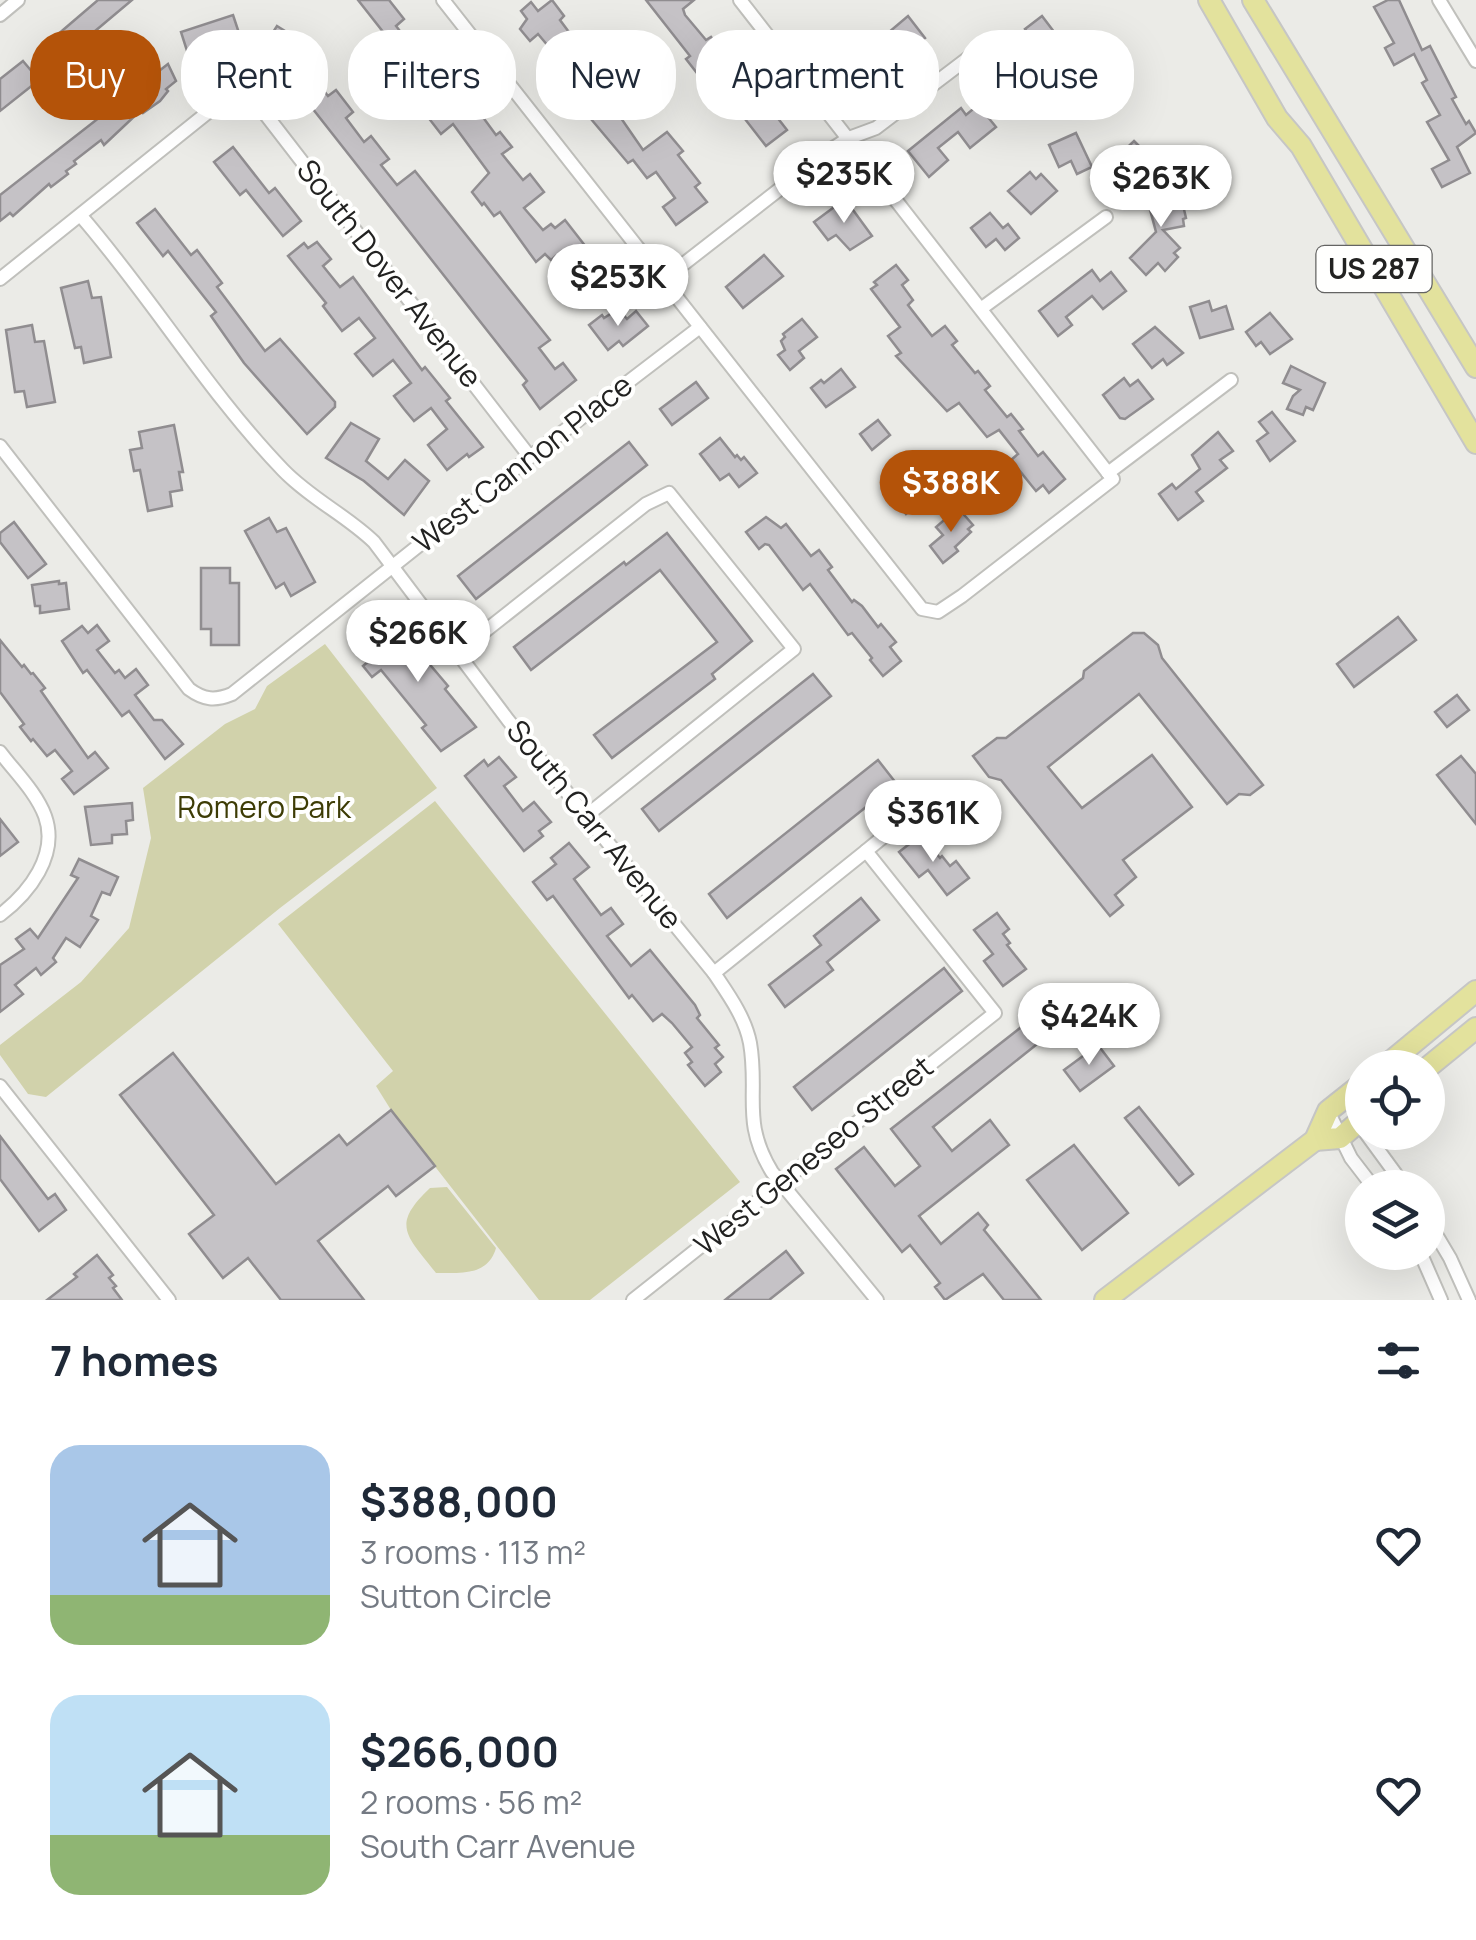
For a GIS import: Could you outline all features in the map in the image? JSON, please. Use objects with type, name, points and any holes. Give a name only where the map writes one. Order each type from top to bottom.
[{"type":"main road","name":"US 287","points":[[1209,0],[1277,118],[1302,146],[1476,443]]},
{"type":"main road","name":"US 287","points":[[1253,0],[1476,367]]},
{"type":"main road","points":[[1404,1050],[1476,991]]},
{"type":"main road","points":[[1445,1053],[1476,1028]]},
{"type":"main road","points":[[1105,1300],[1315,1140],[1328,1111],[1345,1097]]},
{"type":"main road","points":[[1315,1140],[1345,1135]]},
{"type":"street","points":[[0,14],[18,0]]},
{"type":"street","points":[[443,0],[922,609],[938,612],[1113,479],[740,0]]},
{"type":"street","points":[[1439,0],[1476,61]]},
{"type":"street","points":[[664,280],[849,138],[876,128],[959,65]]},
{"type":"street","name":"South Dover Avenue","points":[[81,216],[212,109],[242,99],[269,119],[530,457]]},
{"type":"street","points":[[0,279],[81,216]]},
{"type":"street","name":"South Carr Avenue","points":[[81,216],[284,471],[374,542],[456,654],[714,973],[742,1018],[750,1042],[752,1122],[758,1148],[781,1182]]},
{"type":"street","points":[[982,308],[1106,218]]},
{"type":"street","name":"West Cannon Place","points":[[0,446],[189,689],[201,697],[218,700],[232,694],[530,457],[700,328]]},
{"type":"street","points":[[1108,472],[1230,380]]},
{"type":"street","points":[[456,654],[646,504],[669,493],[794,649],[586,816]]},
{"type":"street","points":[[0,752],[46,818],[47,847],[39,874],[18,902],[0,915]]},
{"type":"street","points":[[714,973],[922,805]]},
{"type":"street","name":"West Geneseo Street","points":[[633,1300],[995,1013],[866,851]]},
{"type":"street","points":[[2,1092],[169,1300]]},
{"type":"street","points":[[1328,1111],[1360,1170]]},
{"type":"street","points":[[781,1182],[877,1300]]},
{"type":"street","points":[[1445,1250],[1470,1300]]},
{"type":"street","points":[[1428,1270],[1441,1300]]},
{"type":"green space","name":"Romero Park","points":[[325,644],[437,788],[280,908],[46,1097],[28,1094],[0,1055],[0,1045],[81,982],[129,928],[151,838],[143,788],[225,724],[255,709],[267,686]]},
{"type":"green space","points":[[435,801],[740,1182],[590,1300],[539,1300],[391,1110],[376,1086],[393,1071],[278,924]]},
{"type":"green space","points":[[447,1187],[496,1248],[487,1264],[472,1271],[436,1273],[407,1230],[410,1212],[430,1188]]},
{"type":"building","points":[[98,0],[132,0],[96,30],[63,30]]},
{"type":"building","points":[[358,0],[389,0],[404,19],[396,26],[399,30],[382,30]]},
{"type":"building","points":[[552,0],[564,16],[560,20],[567,30],[536,30],[530,41],[520,29],[527,19],[521,11],[531,2],[538,11]]},
{"type":"building","points":[[646,0],[694,0],[683,9],[698,30],[696,72],[676,38],[676,30],[670,30]]},
{"type":"building","points":[[1399,0],[1422,50],[1430,46],[1456,97],[1452,99],[1476,133],[1457,147],[1470,173],[1442,187],[1432,169],[1449,160],[1427,122],[1440,115],[1422,83],[1427,80],[1414,54],[1394,65],[1385,48],[1394,43],[1374,7]]},
{"type":"building","points":[[233,15],[238,30],[187,30]]},
{"type":"building","points":[[908,16],[919,30],[891,30]]},
{"type":"building","points":[[1042,16],[1053,30],[1026,30]]},
{"type":"building","points":[[23,61],[30,69],[30,87],[0,111],[0,79]]},
{"type":"building","points":[[168,64],[176,81],[161,100],[161,69]]},
{"type":"building","points":[[336,90],[348,106],[346,118],[364,142],[371,136],[389,159],[381,165],[397,185],[415,171],[550,340],[539,348],[555,369],[563,363],[576,380],[540,409],[523,385],[527,381],[322,120],[328,120],[328,96]]},
{"type":"building","points":[[959,110],[959,120],[990,120],[996,127],[970,148],[958,132],[938,148],[948,160],[929,177],[908,151]]},
{"type":"building","points":[[96,120],[130,120],[104,145],[101,140],[74,161],[76,164],[66,171],[68,174],[51,187],[49,184],[13,216],[10,213],[0,221],[0,195]]},
{"type":"building","points":[[430,120],[485,120],[496,135],[500,132],[512,147],[502,154],[523,180],[530,174],[544,192],[524,208],[543,230],[551,224],[555,228],[565,220],[611,279],[595,292],[562,251],[551,260],[545,254],[536,262],[500,212],[494,216],[472,192],[489,173],[453,124],[441,134]]},
{"type":"building","points":[[592,120],[622,120],[643,150],[667,132],[683,151],[678,155],[700,183],[695,187],[707,202],[676,225],[663,207],[675,198],[656,172],[647,178],[633,160],[628,163]]},
{"type":"building","points":[[746,120],[779,120],[787,130],[766,146]]},
{"type":"building","points":[[1076,133],[1092,167],[1077,174],[1071,161],[1059,167],[1049,145]]},
{"type":"building","points":[[1134,141],[1157,164],[1138,181],[1129,170],[1124,175],[1112,162]]},
{"type":"building","points":[[233,147],[269,193],[275,188],[301,221],[283,236],[246,190],[240,195],[214,162]]},
{"type":"building","points":[[1030,172],[1036,179],[1041,174],[1057,191],[1031,214],[1008,191]]},
{"type":"building","points":[[1168,186],[1169,191],[1179,188],[1186,218],[1184,226],[1163,230],[1180,248],[1174,253],[1178,257],[1165,271],[1158,263],[1146,275],[1130,258],[1156,232],[1145,191]]},
{"type":"building","points":[[845,199],[872,236],[850,250],[836,235],[828,240],[814,222]]},
{"type":"building","points":[[155,209],[191,255],[197,250],[222,283],[217,287],[265,351],[280,339],[335,402],[335,407],[307,434],[244,363],[211,316],[216,312],[168,251],[163,256],[137,223]]},
{"type":"building","points":[[990,213],[1003,228],[1008,224],[1019,238],[1005,250],[996,239],[986,247],[971,228]]},
{"type":"building","points":[[317,242],[331,259],[323,266],[340,287],[353,277],[422,370],[425,367],[450,398],[446,401],[483,447],[447,470],[428,445],[447,429],[431,408],[414,421],[394,396],[411,383],[393,360],[373,376],[355,354],[375,338],[359,318],[342,331],[323,306],[326,303],[288,256],[304,243],[308,248]]},
{"type":"building","points":[[764,255],[783,276],[743,308],[726,287]]},
{"type":"building","points":[[896,265],[908,280],[902,285],[913,300],[908,305],[932,336],[945,326],[957,341],[952,345],[990,386],[985,390],[1007,417],[1011,414],[1038,456],[1043,452],[1065,479],[1049,493],[1043,485],[1036,491],[1011,460],[1018,454],[999,430],[987,437],[959,403],[947,411],[896,356],[901,353],[888,336],[900,327],[871,289]]},
{"type":"building","points":[[1092,270],[1100,281],[1111,272],[1126,291],[1103,309],[1092,296],[1066,317],[1072,325],[1058,336],[1039,311]]},
{"type":"building","points":[[88,281],[92,298],[101,297],[111,357],[84,363],[81,347],[75,348],[61,288]]},
{"type":"building","points":[[1209,301],[1212,311],[1226,306],[1233,329],[1200,338],[1190,307]]},
{"type":"building","points":[[636,311],[648,326],[623,346],[619,341],[608,350],[589,325],[602,315],[604,318],[612,313],[616,318],[622,313],[627,319]]},
{"type":"building","points":[[1270,313],[1292,339],[1270,354],[1261,342],[1256,346],[1246,332]]},
{"type":"building","points":[[802,319],[817,337],[799,351],[804,358],[790,370],[778,355],[785,350],[781,341],[783,334]]},
{"type":"building","points":[[32,325],[35,342],[44,341],[55,402],[27,407],[24,391],[15,392],[6,330]]},
{"type":"building","points":[[1155,327],[1183,353],[1167,365],[1163,359],[1152,368],[1133,344]]},
{"type":"building","points":[[1291,366],[1325,383],[1313,410],[1306,407],[1303,415],[1287,409],[1300,390],[1283,383]]},
{"type":"building","points":[[841,369],[855,387],[826,407],[811,388]]},
{"type":"building","points":[[1124,378],[1130,386],[1138,380],[1153,399],[1125,419],[1120,418],[1103,395]]},
{"type":"building","points":[[696,382],[708,398],[672,425],[660,409]]},
{"type":"building","points":[[1272,412],[1295,441],[1270,461],[1257,441],[1268,433],[1259,422]]},
{"type":"building","points":[[878,420],[890,435],[872,450],[860,434]]},
{"type":"building","points":[[351,423],[379,439],[366,461],[388,479],[405,460],[429,481],[404,515],[364,481],[326,458]]},
{"type":"building","points":[[174,425],[183,472],[179,472],[182,490],[170,492],[172,506],[148,511],[140,470],[134,471],[130,450],[142,448],[139,432]]},
{"type":"building","points":[[1218,432],[1233,451],[1220,460],[1227,468],[1196,492],[1203,501],[1178,520],[1159,494],[1172,484],[1176,489],[1200,469],[1192,455]]},
{"type":"building","points":[[720,438],[735,457],[744,457],[757,473],[739,487],[729,474],[720,480],[700,454]]},
{"type":"building","points":[[629,442],[647,465],[476,599],[458,576]]},
{"type":"building","points":[[909,470],[931,494],[906,514],[886,488]]},
{"type":"building","points":[[958,508],[973,525],[955,547],[958,551],[943,563],[930,546],[943,535],[936,527]]},
{"type":"building","points":[[766,517],[781,528],[786,524],[811,556],[819,550],[832,567],[828,570],[852,602],[862,606],[896,642],[890,647],[901,661],[883,676],[810,584],[803,590],[769,545],[759,549],[746,532]]},
{"type":"building","points":[[269,518],[277,532],[286,528],[315,582],[291,596],[284,583],[276,588],[245,531]]},
{"type":"building","points":[[14,522],[46,564],[28,578],[0,542],[0,533]]},
{"type":"building","points":[[667,533],[752,641],[712,674],[715,679],[612,758],[594,735],[717,642],[660,570],[531,670],[514,647]]},
{"type":"building","points":[[201,568],[230,568],[230,583],[239,583],[239,645],[211,645],[211,629],[201,629]]},
{"type":"building","points":[[66,583],[69,609],[40,613],[32,585]]},
{"type":"building","points":[[1398,617],[1416,640],[1354,687],[1337,664]]},
{"type":"building","points":[[392,620],[448,686],[445,689],[476,727],[441,751],[422,728],[426,725],[381,670],[372,677],[363,666],[370,660],[362,650]]},
{"type":"building","points":[[97,625],[109,641],[97,650],[115,673],[119,670],[125,678],[136,669],[148,685],[135,695],[154,720],[162,720],[183,744],[165,759],[129,711],[122,716],[87,670],[83,673],[62,641],[82,626],[88,633]]},
{"type":"building","points":[[1133,633],[1144,633],[1158,645],[1162,658],[1263,785],[1250,795],[1239,794],[1227,804],[1139,694],[1048,767],[1082,808],[1152,755],[1192,807],[1123,860],[1136,877],[1115,895],[1123,905],[1110,916],[1001,780],[989,777],[973,756],[997,738],[1006,738]]},
{"type":"building","points":[[0,640],[45,688],[41,691],[88,758],[95,752],[108,768],[74,794],[62,779],[72,771],[55,750],[47,756],[31,741],[20,727],[24,724],[0,692]]},
{"type":"building","points":[[813,674],[831,696],[659,831],[642,809]]},
{"type":"building","points":[[1457,695],[1469,710],[1447,727],[1435,712]]},
{"type":"building","points":[[1461,756],[1476,774],[1476,824],[1437,775]]},
{"type":"building","points":[[499,757],[516,777],[504,786],[523,811],[534,802],[551,822],[539,831],[543,836],[524,851],[465,776],[484,760],[488,766]]},
{"type":"building","points":[[878,760],[896,783],[727,918],[709,894]]},
{"type":"building","points":[[132,803],[133,820],[126,821],[127,834],[112,835],[112,843],[91,845],[85,807]]},
{"type":"building","points":[[0,819],[18,842],[0,856]]},
{"type":"building","points":[[921,835],[940,858],[950,866],[956,861],[969,878],[947,895],[928,870],[919,877],[899,852]]},
{"type":"building","points":[[569,843],[589,867],[574,879],[601,915],[611,908],[623,924],[607,936],[631,966],[650,950],[695,1005],[700,1015],[697,1018],[719,1045],[715,1048],[723,1057],[715,1064],[721,1072],[705,1086],[688,1065],[692,1062],[685,1053],[692,1047],[672,1023],[662,1014],[653,1021],[632,995],[629,998],[553,896],[547,900],[533,882],[556,864],[551,858]]},
{"type":"building","points":[[79,859],[118,877],[110,895],[102,892],[91,916],[98,920],[80,947],[66,938],[53,958],[56,962],[41,975],[36,968],[15,985],[23,994],[0,1012],[0,965],[24,949],[16,939],[30,929],[38,938],[78,878],[71,875]]},
{"type":"building","points":[[861,898],[879,920],[827,962],[833,970],[785,1007],[769,985],[821,945],[814,936]]},
{"type":"building","points":[[997,913],[1009,929],[1003,934],[1010,943],[1007,945],[1026,969],[1003,986],[984,961],[993,954],[974,930]]},
{"type":"building","points":[[944,968],[962,991],[812,1110],[794,1087]]},
{"type":"building","points":[[1057,999],[1071,1017],[933,1127],[952,1151],[990,1120],[1009,1145],[919,1216],[941,1244],[978,1213],[988,1225],[984,1230],[1041,1300],[1004,1300],[983,1274],[945,1300],[935,1287],[940,1283],[910,1245],[902,1252],[836,1169],[864,1147],[895,1186],[920,1166],[891,1129]]},
{"type":"building","points":[[1098,1045],[1114,1066],[1080,1091],[1064,1070]]},
{"type":"building","points":[[173,1053],[276,1184],[339,1135],[347,1145],[391,1110],[435,1166],[396,1196],[388,1186],[318,1241],[364,1300],[281,1300],[248,1258],[223,1278],[189,1234],[214,1215],[120,1095]]},
{"type":"building","points":[[1139,1107],[1193,1174],[1179,1185],[1125,1118]]},
{"type":"building","points":[[0,1136],[48,1199],[55,1194],[66,1210],[39,1231],[0,1179]]},
{"type":"building","points":[[1074,1145],[1128,1213],[1082,1250],[1027,1180]]},
{"type":"building","points":[[786,1251],[803,1273],[769,1300],[725,1300]]},
{"type":"building","points":[[97,1255],[113,1275],[109,1278],[122,1300],[47,1300],[77,1277],[74,1274]]}]
